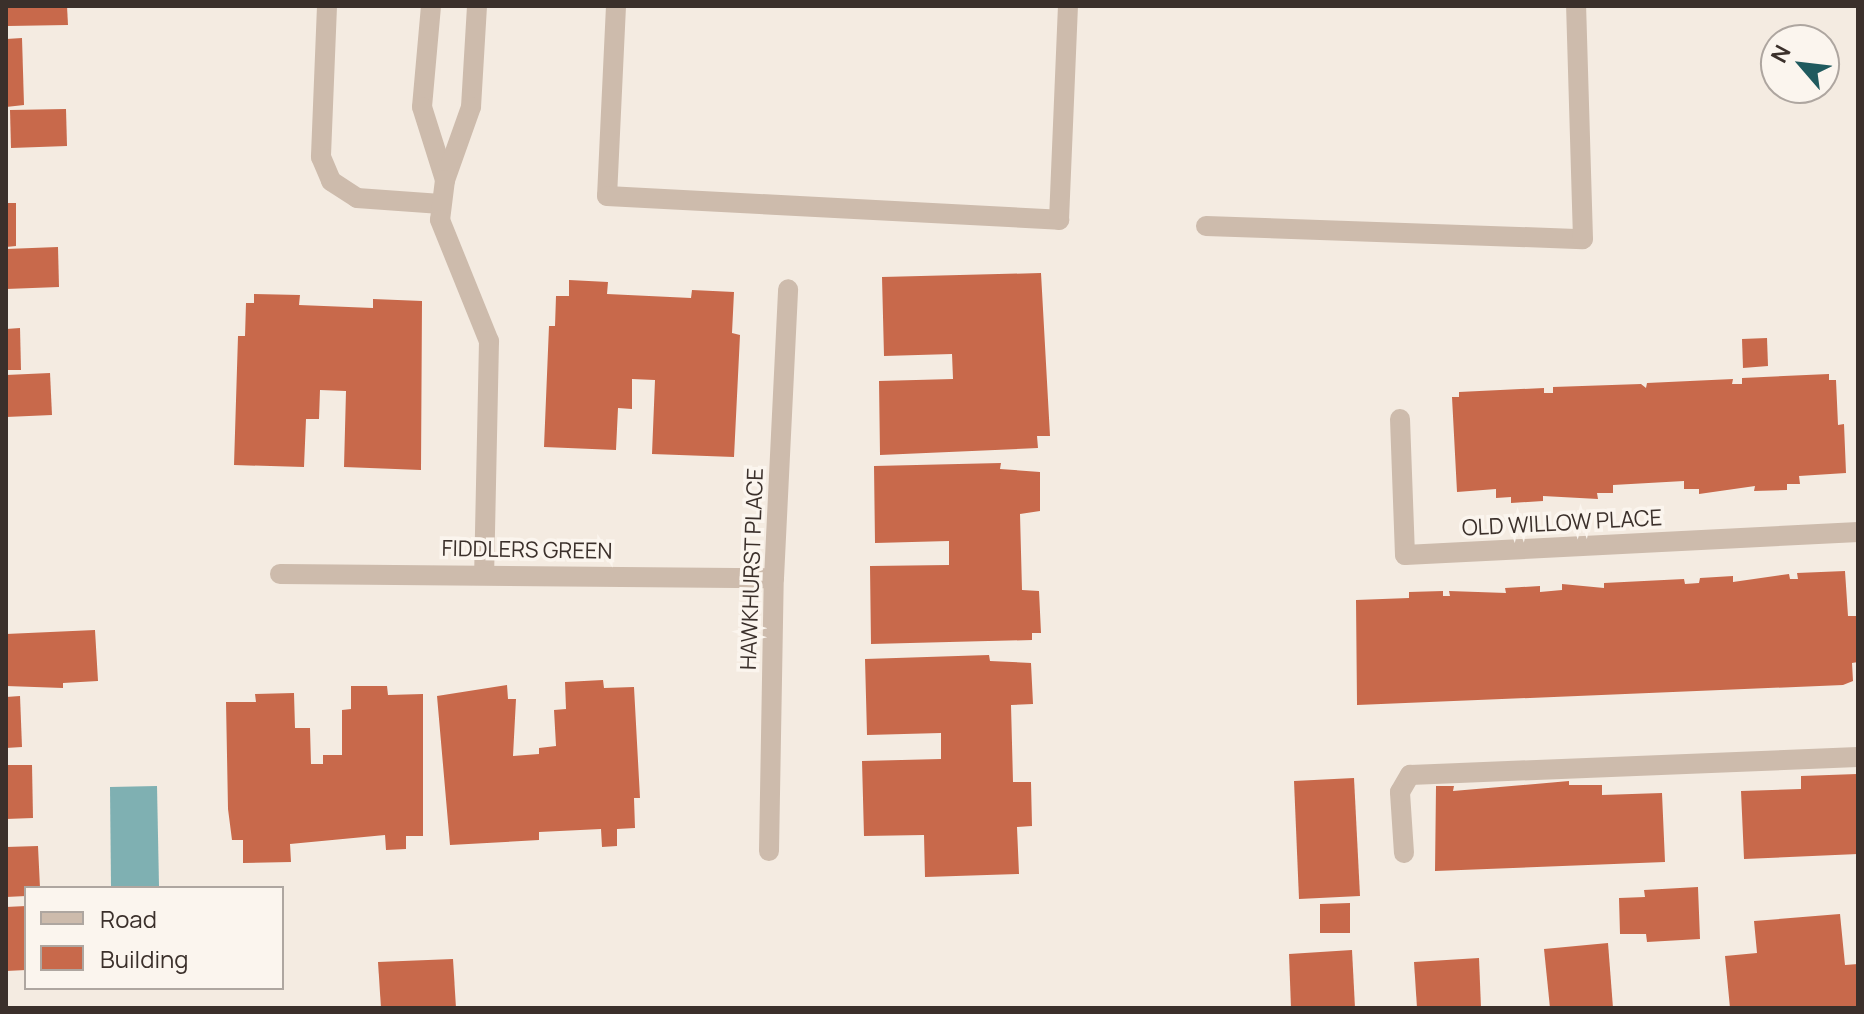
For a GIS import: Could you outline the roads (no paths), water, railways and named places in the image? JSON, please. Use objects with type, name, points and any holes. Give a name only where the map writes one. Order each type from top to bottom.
[{"type":"street","points":[[327,6],[321,157],[331,181],[357,198],[441,204]]},
{"type":"street","points":[[431,6],[422,107],[445,180]]},
{"type":"street","points":[[477,6],[471,107],[445,180],[440,220],[489,341],[484,572]]},
{"type":"street","points":[[616,6],[607,196],[1059,220],[1068,6]]},
{"type":"street","points":[[1206,226],[1583,239],[1576,6]]},
{"type":"street","name":"HAWKHURST PLACE","points":[[769,851],[774,578],[788,289]]},
{"type":"street","name":"OLD WILLOW PLACE","points":[[1400,419],[1405,555],[1858,532]]},
{"type":"street","name":"FIDDLERS GREEN","points":[[280,574],[484,572],[774,578]]},
{"type":"street","points":[[1404,853],[1400,792],[1410,775],[1858,757]]},
{"type":"water","points":[[157,786],[159,886],[111,886],[110,787]]}]
